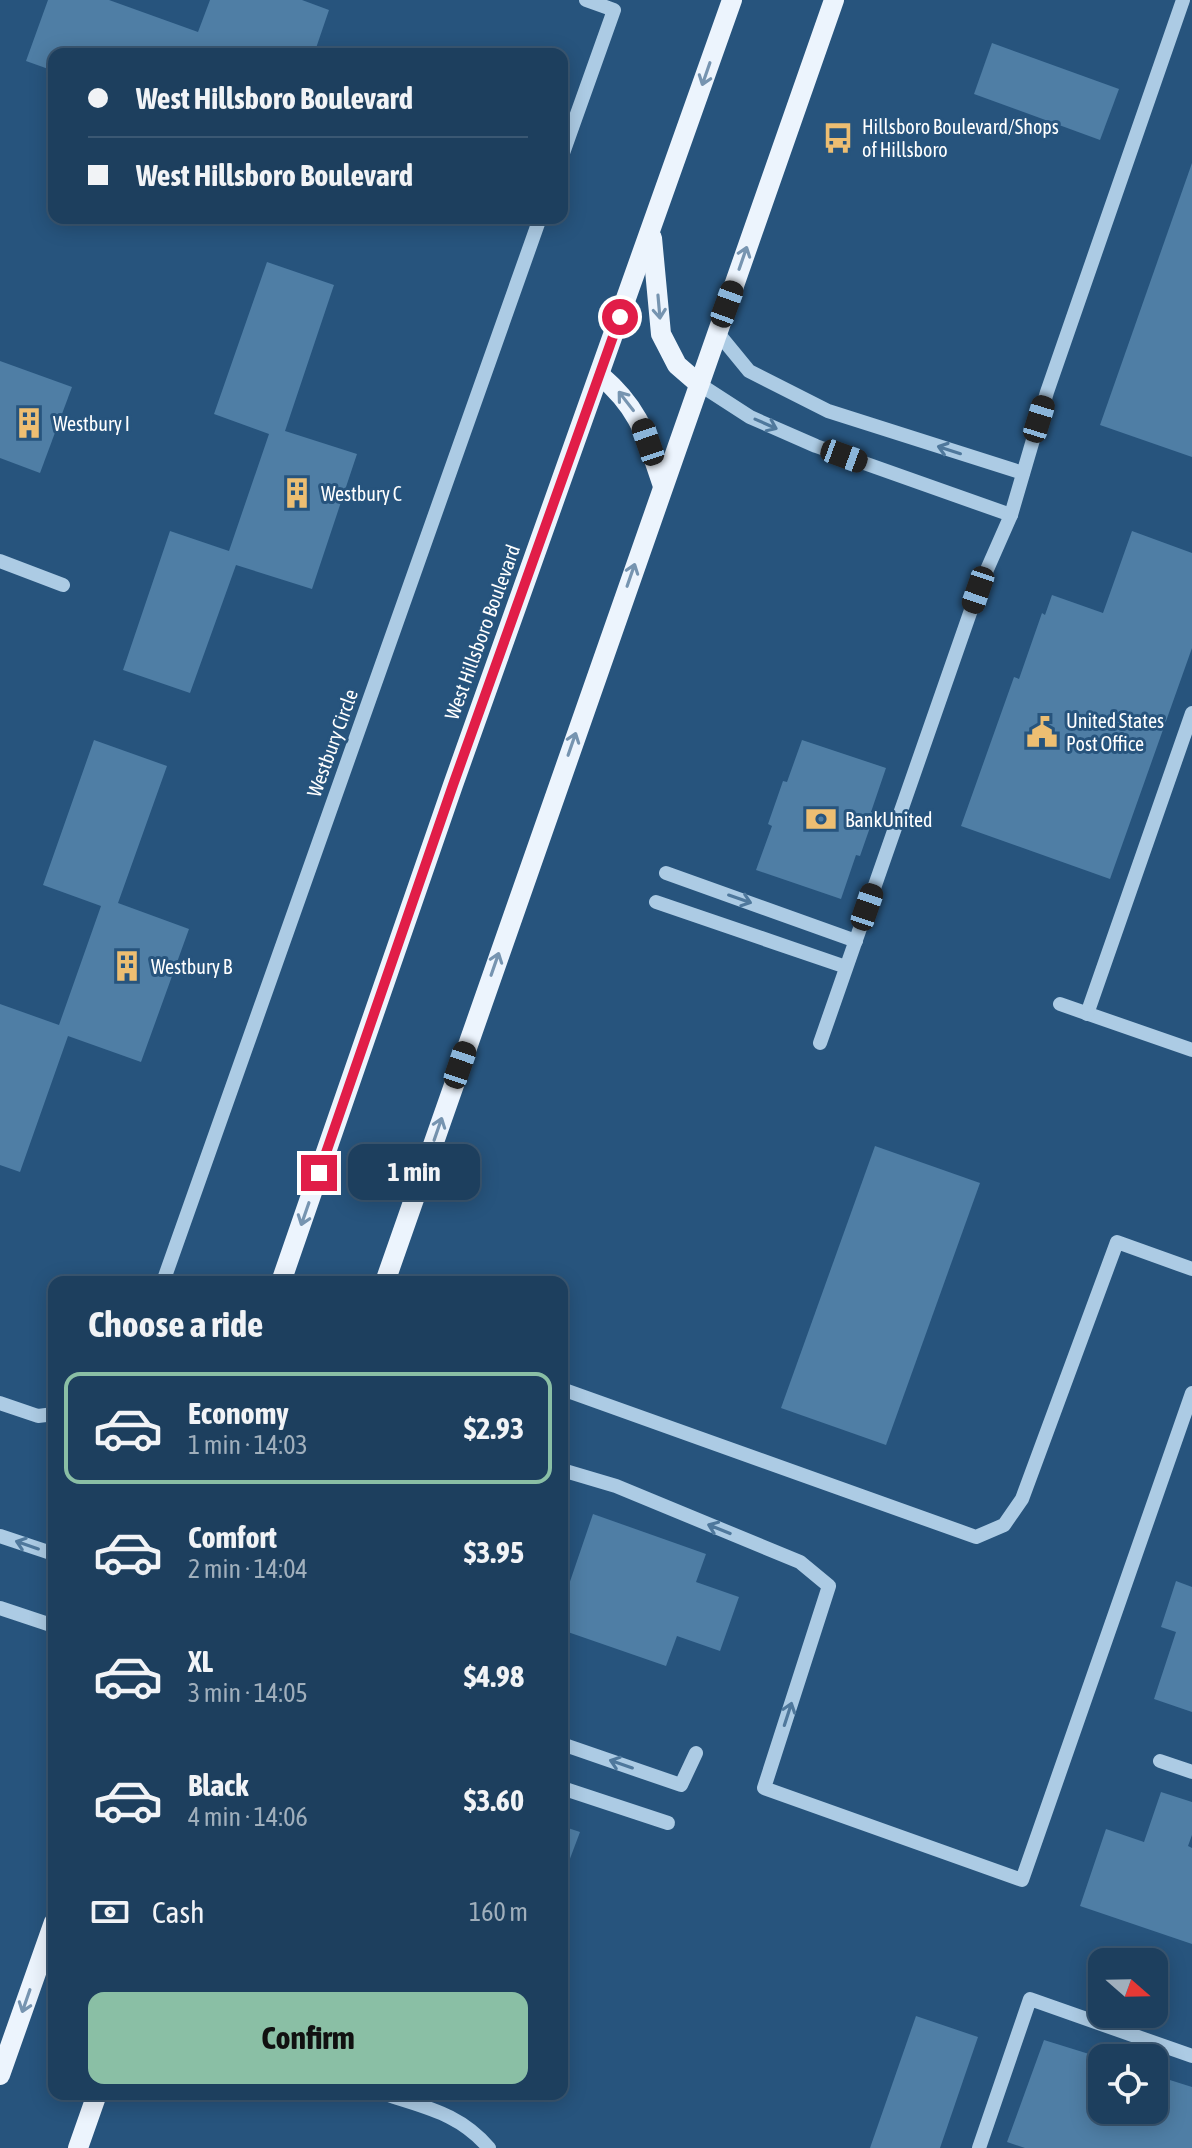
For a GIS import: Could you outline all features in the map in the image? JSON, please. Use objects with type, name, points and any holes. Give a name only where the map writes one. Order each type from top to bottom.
[{"type":"main road","name":"West Hillsboro Boulevard","points":[[283,1276],[453,785],[732,0]]},
{"type":"main road","points":[[387,1276],[834,0]]},
{"type":"main road","points":[[651,230],[661,334],[677,365],[699,384]]},
{"type":"main road","points":[[600,375],[621,393],[640,420],[663,486]]},
{"type":"main road","points":[[0,2075],[48,1939]]},
{"type":"main road","points":[[78,2148],[95,2100]]},
{"type":"street","points":[[568,139],[615,5],[586,0]]},
{"type":"street","points":[[820,1043],[978,590],[1011,515],[1047,392],[1183,0]]},
{"type":"street","name":"Westbury Circle","points":[[165,1276],[538,224]]},
{"type":"street","points":[[717,332],[749,371],[828,411],[1023,473]]},
{"type":"street","points":[[699,384],[750,417],[816,446],[1011,515]]},
{"type":"street","points":[[0,561],[63,585]]},
{"type":"street","points":[[1087,1014],[1192,713]]},
{"type":"street","points":[[666,873],[856,941]]},
{"type":"street","points":[[656,902],[846,967]]},
{"type":"street","points":[[1060,1004],[1192,1050]]},
{"type":"street","points":[[568,1391],[976,1537],[1004,1525],[1022,1499],[1117,1242],[1192,1269]]},
{"type":"street","points":[[568,1472],[616,1486],[800,1562],[829,1586],[764,1788],[1022,1880],[1192,1393]]},
{"type":"street","points":[[0,1403],[38,1416],[48,1415]]},
{"type":"street","points":[[0,1536],[48,1552]]},
{"type":"street","points":[[0,1608],[48,1624]]},
{"type":"street","points":[[568,1746],[681,1785],[696,1753]]},
{"type":"street","points":[[1160,1761],[1192,1772]]},
{"type":"street","points":[[568,1790],[668,1823]]},
{"type":"street","points":[[979,2148],[1030,1999],[1192,2056]]},
{"type":"street","points":[[403,2100],[448,2115],[473,2129],[489,2148]]},
{"type":"building","points":[[48,0],[109,0],[198,32],[210,0],[302,0],[329,10],[316,48],[48,48],[48,69],[26,61]]},
{"type":"building","points":[[992,43],[1119,89],[1100,140],[974,94]]},
{"type":"building","points":[[1192,163],[1192,457],[1100,425]]},
{"type":"building","name":"Westbury C","points":[[267,262],[334,285],[285,431],[357,454],[312,589],[236,565],[190,693],[123,670],[170,531],[229,551],[269,434],[214,414]]},
{"type":"building","name":"Westbury I","points":[[0,361],[72,387],[40,473],[0,458]]},
{"type":"building","points":[[1132,531],[1192,553],[1192,648],[1110,879],[961,826],[1014,677],[1019,679],[1042,613],[1045,615],[1052,595],[1103,613]]},
{"type":"building","name":"Westbury B","points":[[94,740],[167,766],[118,903],[189,929],[141,1062],[68,1036],[20,1172],[0,1165],[0,1004],[59,1025],[101,906],[43,885]]},
{"type":"building","points":[[802,740],[886,768],[871,812],[875,813],[841,899],[756,870],[772,826],[768,824],[783,781],[787,782]]},
{"type":"building","points":[[875,1146],[980,1183],[886,1445],[781,1408]]},
{"type":"building","points":[[593,1514],[706,1554],[696,1582],[739,1597],[720,1651],[677,1636],[666,1666],[568,1632],[568,1587]]},
{"type":"building","points":[[1176,1581],[1192,1587],[1192,1712],[1154,1699],[1176,1632],[1161,1627]]},
{"type":"building","points":[[1161,1792],[1192,1802],[1192,1835],[1188,1846],[1192,1848],[1192,1944],[1080,1906],[1106,1829],[1144,1842]]},
{"type":"building","points":[[568,1828],[580,1832],[568,1864]]},
{"type":"building","points":[[916,2016],[978,2037],[940,2148],[870,2148]]},
{"type":"building","points":[[1044,2040],[1088,2054],[1088,2124],[1168,2124],[1168,2079],[1192,2087],[1192,2148],[1025,2148],[1007,2142]]},
{"type":"place","name":"Hillsboro Boulevard/Shops of Hillsboro","points":[[838,138]]},
{"type":"place","name":"Westbury I","points":[[29,423]]},
{"type":"place","name":"Westbury C","points":[[297,493]]},
{"type":"place","name":"United States Post Office","points":[[1042,732]]},
{"type":"place","name":"BankUnited","points":[[821,819]]},
{"type":"place","name":"Westbury B","points":[[127,966]]},
{"type":"route","points":[[319,1173],[620,317]]}]
